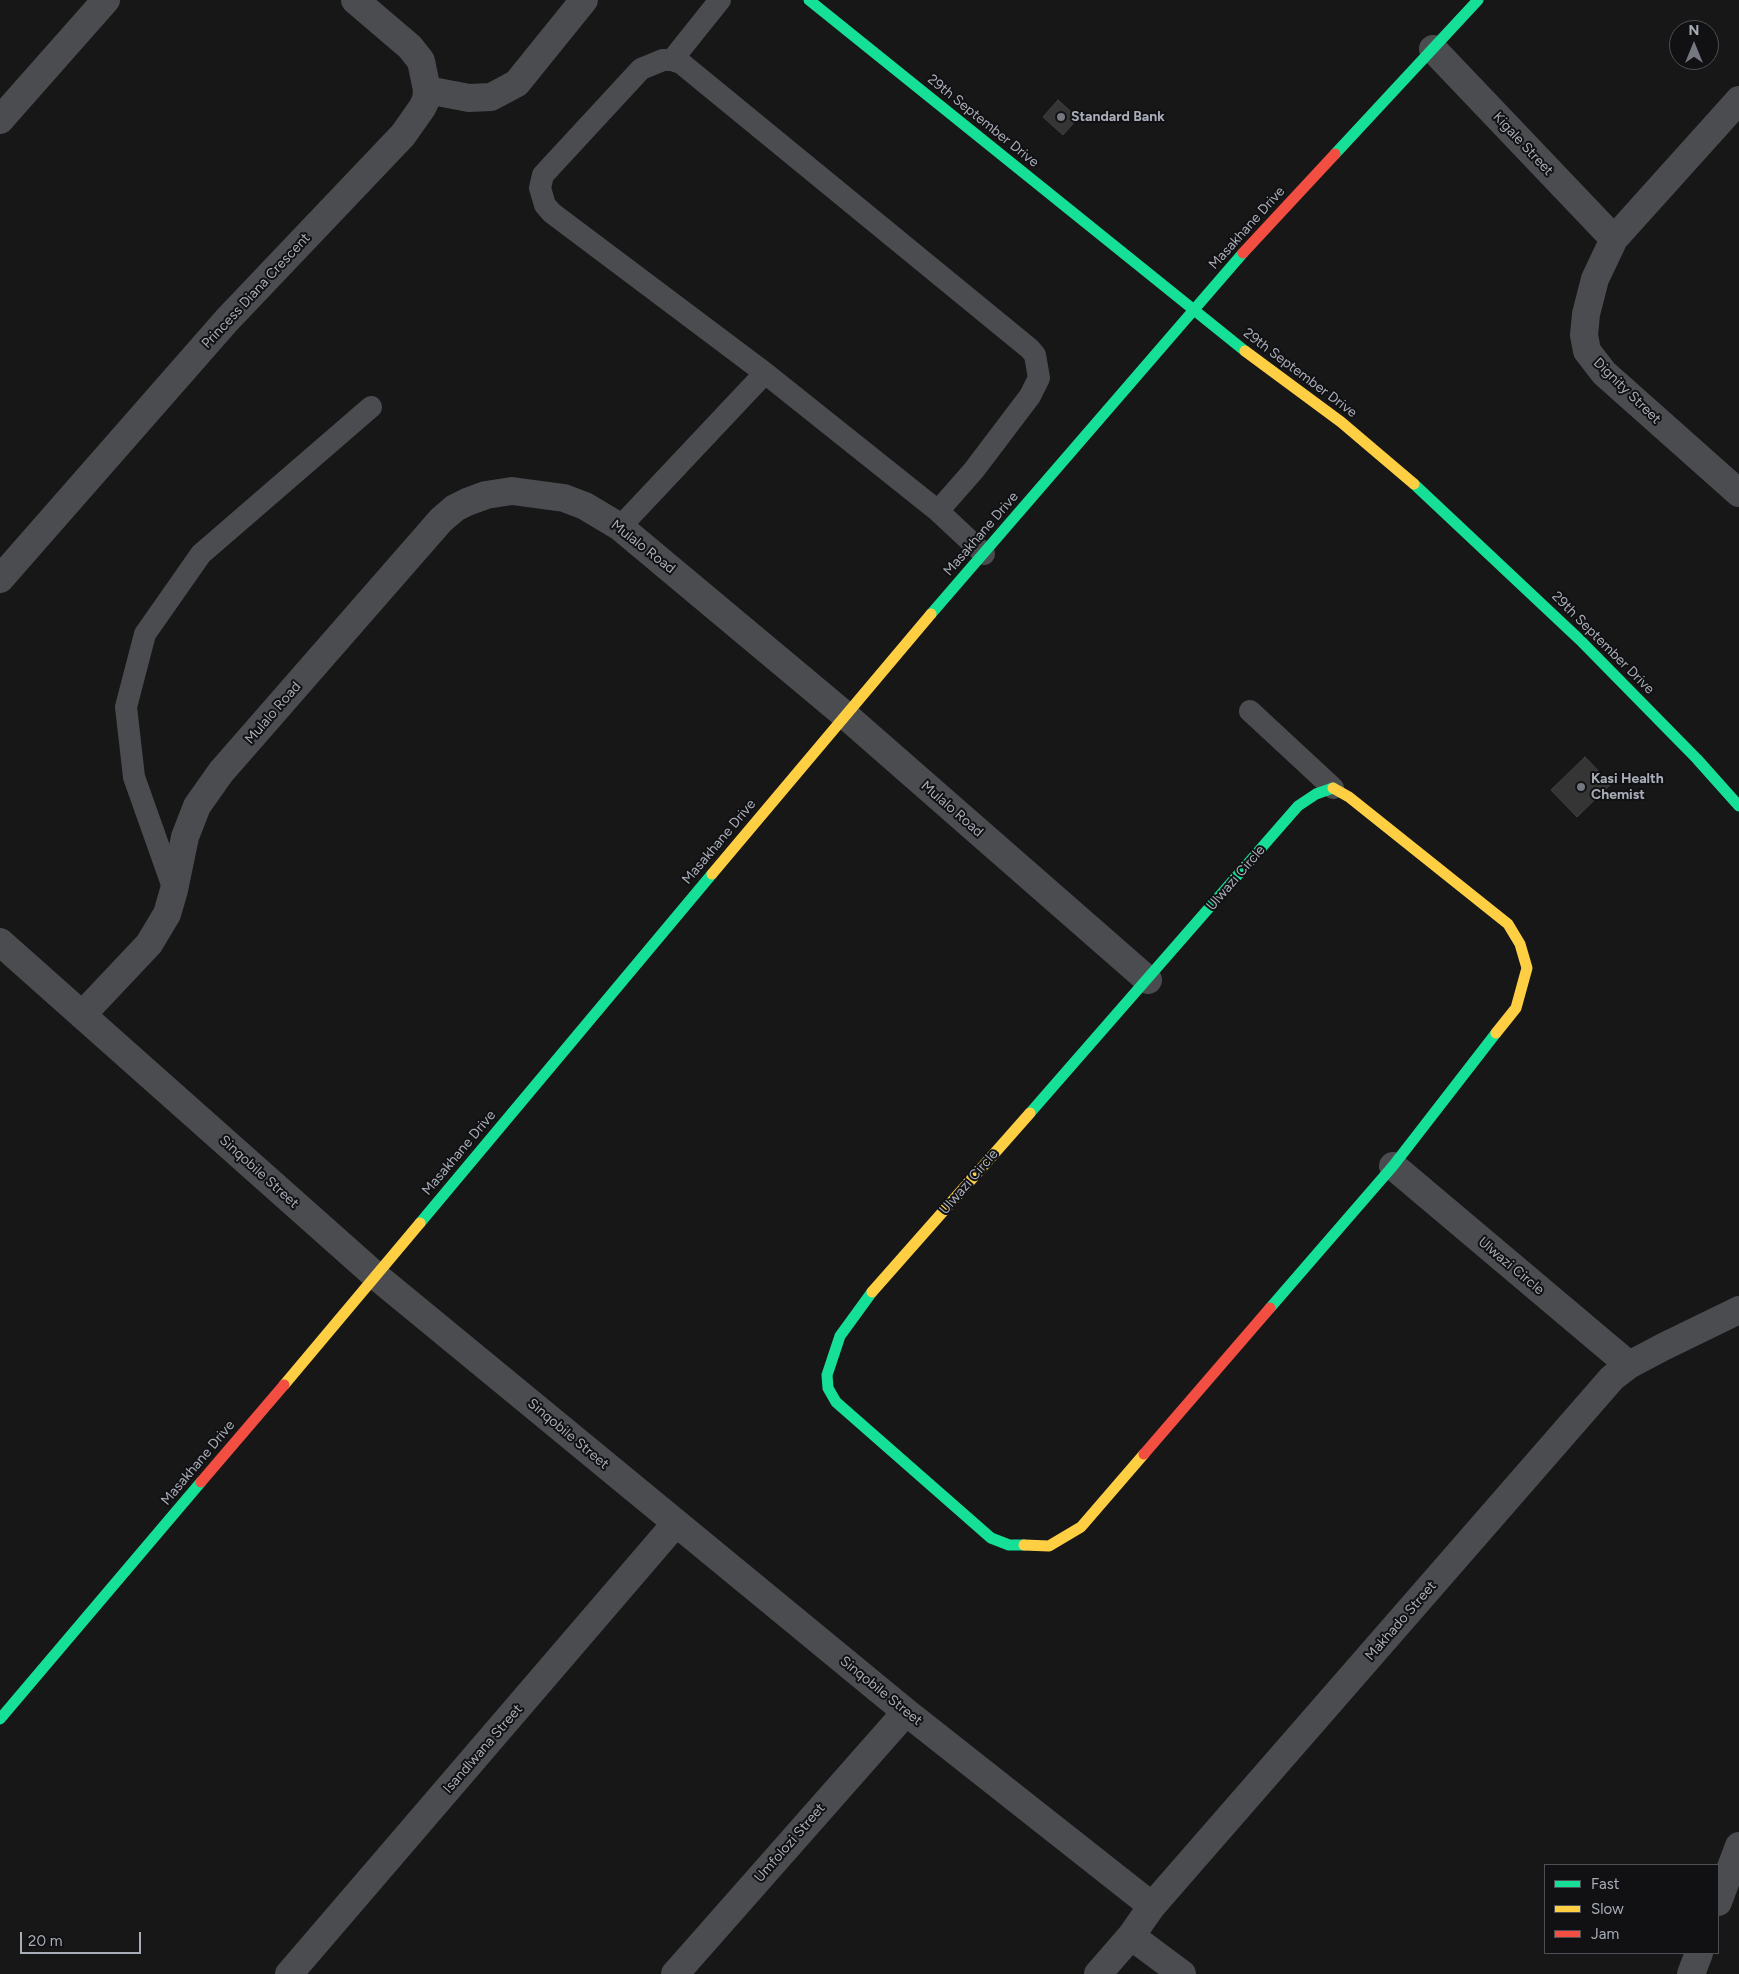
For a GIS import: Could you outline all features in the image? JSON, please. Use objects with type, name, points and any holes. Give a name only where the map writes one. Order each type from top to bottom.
[{"type":"street","points":[[0,120],[106,0]]},
{"type":"street","points":[[355,0],[410,46],[421,61],[427,90],[469,98],[491,97],[517,83],[584,0]]},
{"type":"street","name":"29th September Drive","points":[[809,0],[1194,311],[1341,422],[1453,520],[1580,640],[1697,759],[1739,806]]},
{"type":"street","name":"Masakhane Drive","points":[[0,1719],[376,1276],[845,715],[1256,239],[1478,0]]},
{"type":"street","name":"Kigale Street","points":[[1433,48],[1614,239]]},
{"type":"street","name":"Princess Diana Crescent","points":[[0,579],[227,320],[403,135],[422,108],[426,100],[427,90]]},
{"type":"street","name":"Dignity Street","points":[[1739,100],[1614,239],[1595,279],[1586,314],[1584,335],[1587,351],[1604,373],[1739,492]]},
{"type":"street","name":"Mulalo Road","points":[[82,1015],[149,944],[167,914],[185,838],[197,806],[216,779],[441,520],[455,508],[486,495],[512,491],[564,498],[585,506],[620,527],[845,715],[1148,980]]},
{"type":"street","name":"Ulwazi Circle","points":[[1333,788],[1349,797],[1508,924],[1520,944],[1527,968],[1516,1008],[1393,1166],[1081,1527],[1049,1546],[1009,1545],[991,1538],[836,1402],[828,1388],[827,1375],[840,1336],[869,1295],[1148,980],[1298,806],[1316,794],[1333,788]]},
{"type":"street","name":"Sinqobile Street","points":[[0,942],[376,1276],[906,1712],[1152,1906]]},
{"type":"street","name":"Ulwazi Circle","points":[[1393,1166],[1629,1365]]},
{"type":"street","name":"Makhado Street","points":[[1098,1974],[1131,1936],[1152,1906],[1612,1378],[1629,1365],[1663,1346],[1739,1310]]},
{"type":"street","name":"Isandlwana Street","points":[[289,1974],[676,1523]]},
{"type":"street","name":"Umfolozi Street","points":[[675,1974],[906,1712]]},
{"type":"street","points":[[1719,1899],[1739,1846]]},
{"type":"street","points":[[1131,1936],[1182,1974]]},
{"type":"street","points":[[1690,1974],[1699,1954]]},
{"type":"lane","points":[[672,60],[720,0]]},
{"type":"lane","points":[[938,511],[974,470],[1030,396],[1039,378],[1035,355],[1022,342],[681,63],[672,60],[654,63],[641,69],[543,175],[540,188],[545,205],[552,213],[765,373],[938,511],[984,554]]},
{"type":"lane","points":[[620,527],[765,373]]},
{"type":"lane","points":[[174,890],[134,777],[127,716],[126,707],[145,634],[201,554],[371,407]]},
{"type":"lane","points":[[1250,711],[1333,788]]},
{"type":"building","name":"Standard Bank","points":[[1058,100],[1078,118],[1063,135],[1043,117]]},
{"type":"building","name":"Kasi Health Chemist","points":[[1585,757],[1611,784],[1577,817],[1551,790]]},
{"type":"traffic: fast","points":[[809,0],[1245,351]]},
{"type":"traffic: fast","points":[[1335,154],[1478,0]]},
{"type":"traffic: fast","points":[[931,614],[1243,253]]},
{"type":"traffic: fast","points":[[1414,484],[1580,640],[1697,759],[1739,806]]},
{"type":"traffic: fast","points":[[1030,1113],[1298,806],[1316,794],[1333,788]]},
{"type":"traffic: fast","points":[[420,1223],[712,874]]},
{"type":"traffic: fast","points":[[1270,1308],[1393,1166],[1496,1033]]},
{"type":"traffic: fast","points":[[872,1292],[840,1336],[827,1375],[828,1388],[836,1402],[991,1538],[1009,1545],[1024,1545]]},
{"type":"traffic: fast","points":[[0,1719],[201,1482]]},
{"type":"traffic: slow","points":[[1245,351],[1341,422],[1414,484]]},
{"type":"traffic: slow","points":[[712,874],[931,614]]},
{"type":"traffic: slow","points":[[1333,788],[1349,797],[1508,924],[1520,944],[1527,968],[1516,1008],[1496,1033]]},
{"type":"traffic: slow","points":[[872,1292],[1030,1113]]},
{"type":"traffic: slow","points":[[284,1385],[420,1223]]},
{"type":"traffic: slow","points":[[1024,1545],[1049,1546],[1081,1527],[1144,1454]]},
{"type":"traffic: jam","points":[[1243,253],[1335,154]]},
{"type":"traffic: jam","points":[[1144,1454],[1270,1308]]},
{"type":"traffic: jam","points":[[201,1482],[284,1385]]},
{"type":"place","name":"Standard Bank","points":[[1061,117]]},
{"type":"place","name":"Kasi Health Chemist","points":[[1581,787]]}]
